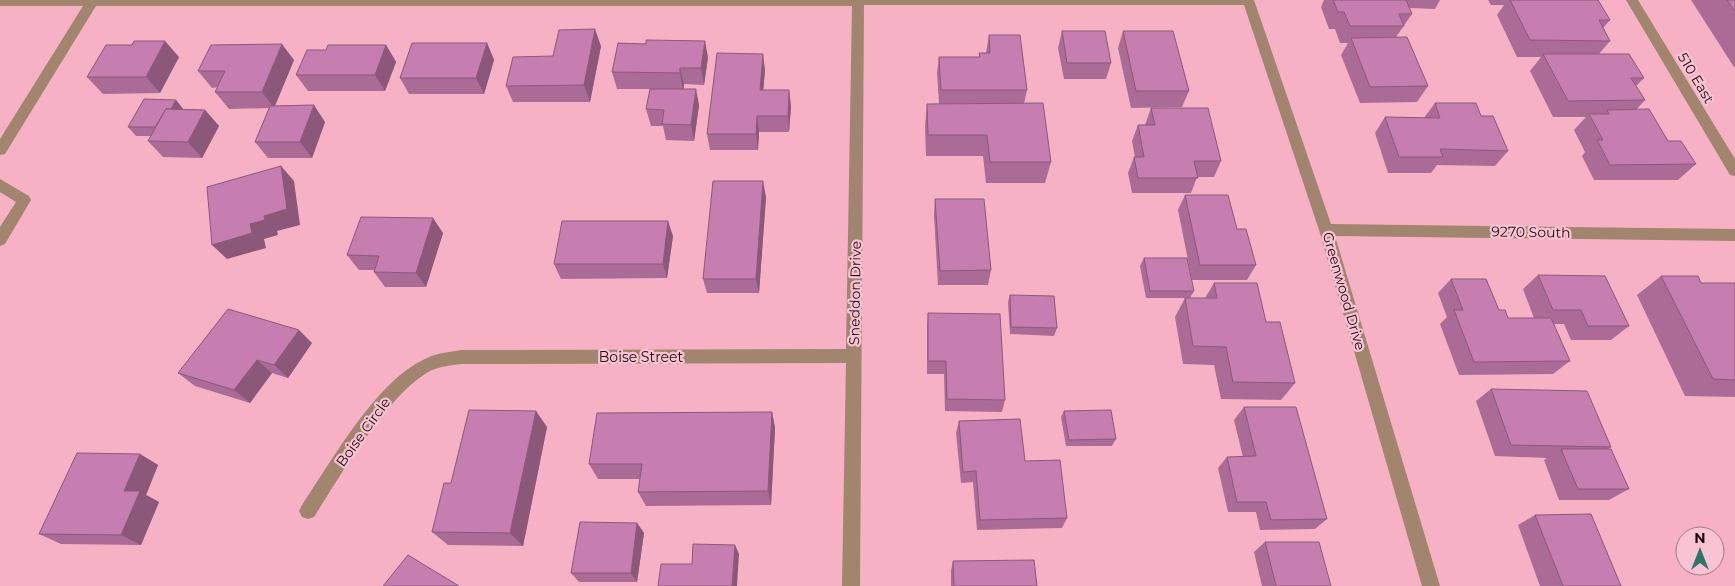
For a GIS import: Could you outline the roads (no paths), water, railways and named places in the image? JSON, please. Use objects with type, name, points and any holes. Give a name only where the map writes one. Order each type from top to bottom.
[{"type":"street","points":[[0,2],[1248,0]]},
{"type":"street","name":"Greenwood Drive","points":[[1248,0],[1326,230],[1431,586]]},
{"type":"street","name":"510 East","points":[[1632,0],[1735,171]]},
{"type":"street","name":"Sneddon Drive","points":[[852,586],[858,1]]},
{"type":"street","points":[[0,150],[92,2]]},
{"type":"street","points":[[0,185],[24,200],[0,240]]},
{"type":"street","name":"9270 South","points":[[1326,230],[1735,235]]},
{"type":"street","name":"Boise Street","points":[[429,364],[462,357],[854,356]]},
{"type":"street","name":"Boise Circle","points":[[308,510],[373,416],[400,384],[429,364]]}]
